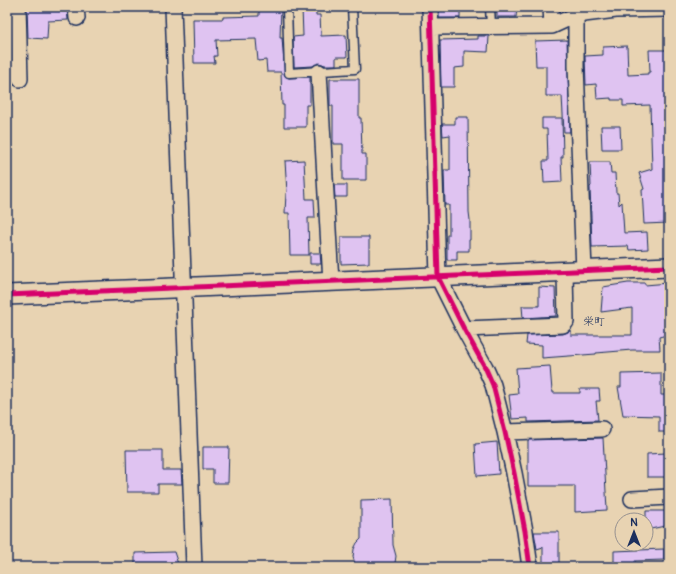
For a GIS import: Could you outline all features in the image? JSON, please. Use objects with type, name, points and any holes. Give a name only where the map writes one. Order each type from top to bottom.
[{"type":"street","points":[[18,7],[20,79]]},
{"type":"street","points":[[173,7],[194,567]]},
{"type":"street","points":[[430,7],[438,276],[485,367],[493,386],[505,432],[524,524],[530,567]]},
{"type":"street","points":[[551,7],[552,26]]},
{"type":"street","points":[[431,27],[552,26],[576,15],[616,9],[669,9]]},
{"type":"street","points":[[576,15],[576,66],[584,271]]},
{"type":"street","points":[[319,72],[331,282]]},
{"type":"street","points":[[7,295],[669,267]]},
{"type":"street","points":[[464,328],[563,325],[566,322],[565,272]]},
{"type":"street","points":[[505,432],[602,429]]},
{"type":"street","points":[[632,499],[669,497]]},
{"type":"lane","points":[[287,7],[289,73],[355,69],[352,7]]},
{"type":"lane","points":[[490,7],[491,26]]},
{"type":"building","points":[[27,7],[67,7],[68,20],[48,21],[47,39],[28,38]]},
{"type":"building","points":[[259,7],[281,7],[280,38],[282,38],[285,76],[289,78],[310,77],[310,105],[306,105],[306,127],[284,127],[281,72],[267,72],[266,60],[258,61],[256,39],[216,40],[217,56],[214,56],[215,63],[194,63],[193,19],[223,19],[223,17],[259,16]]},
{"type":"building","points":[[316,7],[316,15],[320,15],[321,36],[346,35],[347,57],[336,57],[336,65],[325,65],[319,63],[313,66],[294,67],[293,37],[303,36],[302,8]]},
{"type":"building","points":[[439,7],[460,7],[460,18],[439,18]]},
{"type":"building","points":[[497,7],[517,7],[516,17],[497,17]]},
{"type":"building","points":[[478,36],[489,36],[488,52],[464,51],[464,67],[454,68],[454,87],[441,87],[440,40],[478,39]]},
{"type":"building","points":[[567,40],[570,132],[564,132],[562,96],[546,96],[546,66],[536,66],[535,41]]},
{"type":"building","points":[[627,46],[628,75],[648,74],[648,72],[650,72],[649,50],[669,50],[669,223],[644,224],[642,190],[644,189],[639,173],[652,169],[650,105],[623,106],[623,100],[611,100],[611,98],[597,99],[596,84],[586,85],[585,56],[603,55],[603,47]]},
{"type":"building","points":[[330,79],[359,79],[359,118],[361,118],[362,154],[366,154],[366,180],[343,180],[343,144],[333,144],[333,106],[330,106]]},
{"type":"building","points":[[455,117],[468,117],[470,240],[469,251],[457,251],[457,260],[447,260],[449,205],[445,205],[444,170],[450,170],[450,135],[443,136],[442,124],[455,124]]},
{"type":"building","points":[[542,118],[562,118],[562,182],[544,183],[543,161],[548,161],[547,129],[542,129]]},
{"type":"building","points":[[601,126],[620,126],[621,149],[602,149]]},
{"type":"building","points":[[304,160],[306,199],[314,199],[315,218],[308,218],[309,255],[290,255],[289,213],[285,213],[287,192],[285,161]]},
{"type":"building","points":[[590,162],[610,162],[611,173],[615,173],[616,193],[618,193],[619,205],[622,202],[624,233],[647,232],[648,249],[629,250],[628,246],[592,247]]},
{"type":"building","points":[[334,185],[347,185],[347,197],[335,197]]},
{"type":"building","points":[[341,237],[369,237],[369,263],[341,264]]},
{"type":"building","points":[[310,253],[320,253],[321,264],[310,264]]},
{"type":"building","points":[[628,283],[645,283],[645,285],[669,283],[669,303],[666,303],[667,335],[659,337],[660,350],[632,350],[542,358],[542,345],[526,344],[527,335],[563,334],[570,331],[571,335],[632,335],[632,308],[601,312],[603,287]]},
{"type":"building","points":[[539,287],[555,288],[556,316],[523,318],[522,306],[539,306]]},
{"type":"building","points":[[550,366],[553,393],[580,393],[580,389],[599,389],[600,401],[596,401],[598,420],[528,422],[528,418],[512,419],[509,395],[518,394],[516,368]]},
{"type":"building","points":[[661,373],[661,395],[669,395],[669,432],[659,432],[659,416],[623,415],[618,387],[621,387],[621,374]]},
{"type":"building","points":[[603,438],[607,510],[575,512],[575,486],[528,486],[528,440]]},
{"type":"building","points":[[497,442],[499,474],[477,476],[475,444]]},
{"type":"building","points":[[203,447],[229,447],[228,483],[213,483],[213,469],[203,469]]},
{"type":"building","points":[[126,450],[163,450],[163,470],[181,470],[182,484],[158,484],[158,492],[127,492]]},
{"type":"building","points":[[666,453],[669,477],[647,477],[647,454]]},
{"type":"building","points":[[392,499],[393,545],[396,556],[393,567],[356,567],[353,557],[354,549],[361,539],[361,500]]},
{"type":"building","points":[[665,511],[665,526],[654,528],[654,512],[646,512]]},
{"type":"building","points":[[534,532],[559,532],[559,567],[543,567],[543,547],[537,549]]},
{"type":"building","points":[[654,549],[664,549],[664,560],[635,561],[635,567],[614,567],[614,552],[654,552]]},
{"type":"building","points":[[174,552],[179,567],[135,567],[135,553]]},
{"type":"cycle path","points":[[430,7],[438,277],[493,385],[514,473],[530,567]]},
{"type":"cycle path","points":[[7,295],[669,267]]},
{"type":"district","name":"栄町","points":[[594,321]]}]
